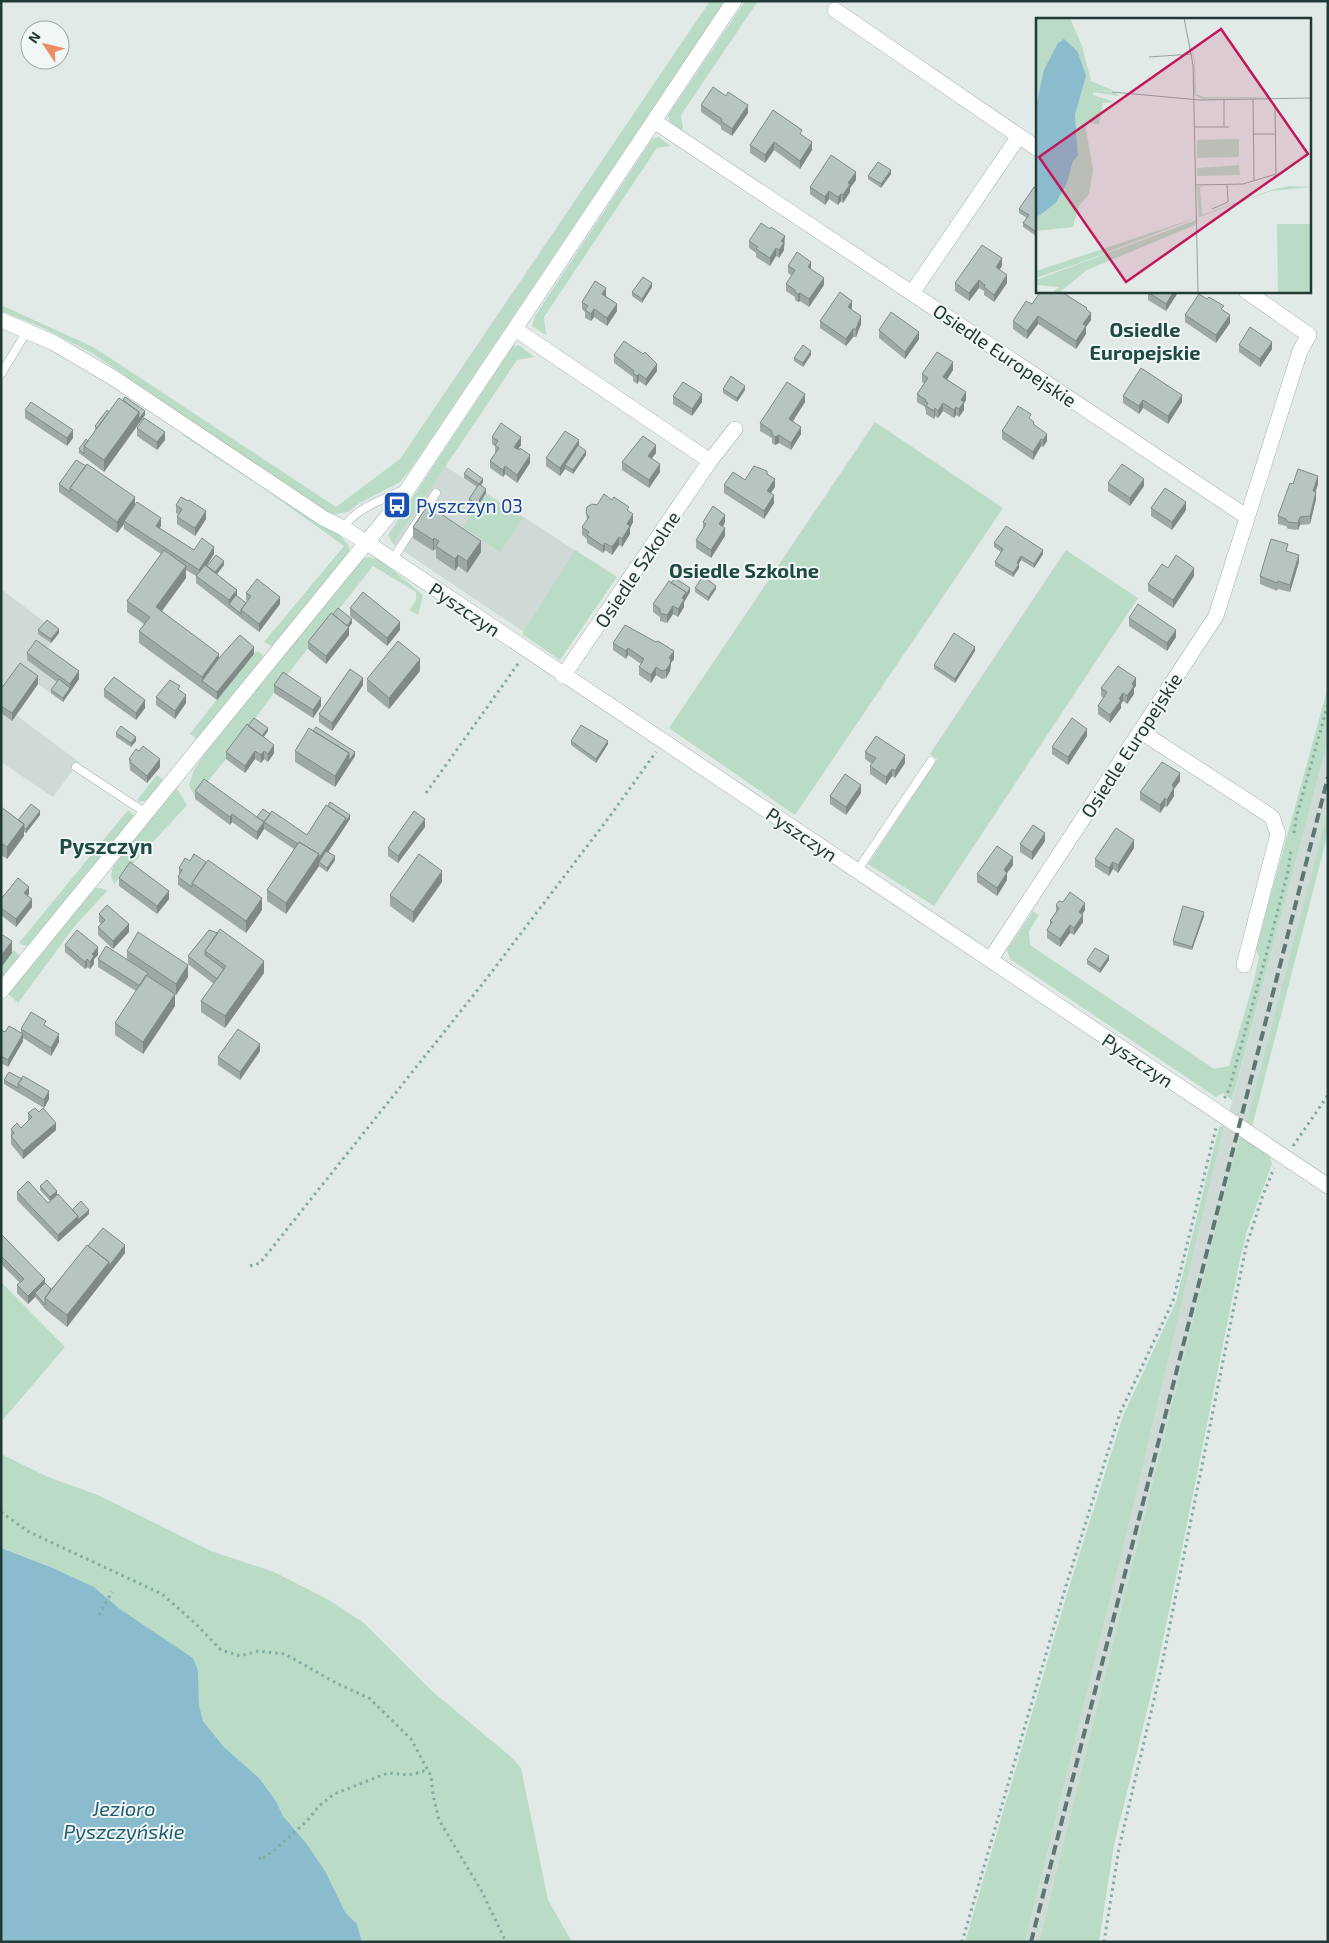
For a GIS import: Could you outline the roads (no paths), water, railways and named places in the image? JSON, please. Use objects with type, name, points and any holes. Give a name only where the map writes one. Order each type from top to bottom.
[{"type":"street","points":[[1,991],[397,505],[734,1]]},
{"type":"street","points":[[835,10],[1036,148]]},
{"type":"street","name":"Osiedle Europejskie","points":[[654,121],[1247,517]]},
{"type":"street","name":"Osiedle Europejskie","points":[[912,293],[1019,136]]},
{"type":"street","name":"Osiedle Europejskie","points":[[990,960],[1216,616],[1300,351],[1309,335],[1247,292]]},
{"type":"street","name":"Pyszczyn","points":[[1,320],[79,357],[112,377],[323,518],[344,528],[366,542],[563,676],[1328,1186]]},
{"type":"street","points":[[515,329],[710,460]]},
{"type":"street","name":"Osiedle Szkolne","points":[[563,676],[710,460],[735,430]]},
{"type":"street","points":[[1140,731],[1272,817],[1278,834],[1244,965]]},
{"type":"lane","points":[[1,374],[27,331]]},
{"type":"lane","points":[[344,528],[348,520],[363,510],[409,488]]},
{"type":"lane","points":[[392,560],[436,493]]},
{"type":"lane","points":[[857,871],[931,761]]},
{"type":"lane","points":[[76,767],[146,813]]},
{"type":"water","name":"Jezioro Pyszczyńskie","points":[[1,1548],[53,1568],[94,1587],[120,1609],[193,1658],[198,1670],[199,1705],[203,1721],[224,1747],[259,1778],[276,1801],[283,1816],[306,1843],[325,1871],[345,1912],[357,1924],[362,1942],[1,1942]]},
{"type":"railway","points":[[1031,1942],[1328,777]]},
{"type":"place","name":"Pyszczyn 03","points":[[397,505]]},
{"type":"district","name":"Osiedle Europejskie","points":[[1145,340]]},
{"type":"district","name":"Osiedle Szkolne","points":[[744,570]]},
{"type":"district","name":"Pyszczyn","points":[[106,845]]}]
